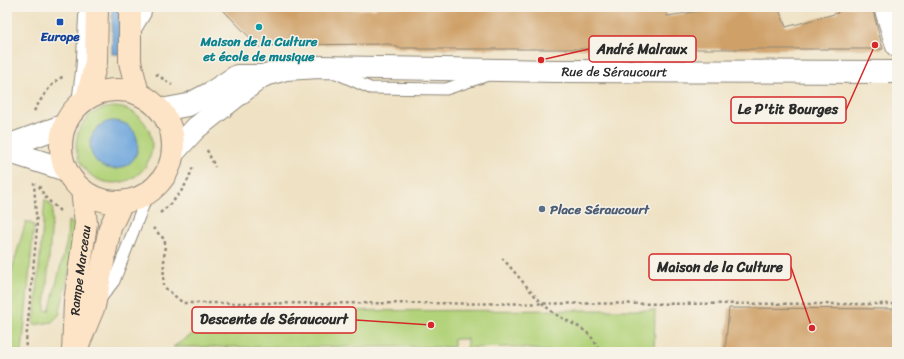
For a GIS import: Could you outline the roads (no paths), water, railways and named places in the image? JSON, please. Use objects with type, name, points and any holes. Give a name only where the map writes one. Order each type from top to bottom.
[{"type":"main road","points":[[82,102],[103,91],[120,89],[138,93],[151,100],[161,110],[169,123],[173,138],[173,153],[169,168],[160,182],[148,192],[136,199],[122,202],[101,199],[82,190],[73,181],[66,170],[62,156],[61,140],[64,125],[82,102],[96,62],[97,7]]},
{"type":"main road","points":[[130,7],[130,62],[138,93]]},
{"type":"main road","name":"Rampe Marceau","points":[[74,352],[75,302],[86,223],[82,190]]},
{"type":"main road","name":"Rampe Marceau","points":[[74,352],[94,306],[110,228],[122,202]]},
{"type":"street","points":[[885,7],[897,46]]},
{"type":"street","name":"Rue de Séraucourt","points":[[161,110],[188,105],[209,94],[237,76],[262,76],[286,69],[320,67],[504,70],[897,72]]},
{"type":"street","name":"Rue de Séraucourt","points":[[173,153],[196,128],[224,108],[262,76]]},
{"type":"street","points":[[7,146],[64,125]]},
{"type":"street","points":[[7,151],[66,170]]},
{"type":"lane","points":[[82,102],[85,7]]},
{"type":"lane","points":[[130,38],[145,14],[146,7]]},
{"type":"lane","name":"Rampe Marceau","points":[[94,306],[114,281],[133,227],[148,192]]},
{"type":"water","points":[[112,7],[121,7],[121,54],[112,54]]},
{"type":"water","points":[[109,121],[119,121],[128,125],[134,131],[137,136],[137,154],[128,165],[119,169],[109,169],[100,165],[94,159],[90,150],[90,140],[94,131],[100,125]]},
{"type":"place","name":"Europe","points":[[60,22]]},
{"type":"place","name":"Maison de la Culture et école de musique","points":[[259,27]]},
{"type":"place","name":"Le P'tit Bourges","points":[[875,45]]},
{"type":"place","name":"André Malraux","points":[[541,60]]},
{"type":"place","name":"Place Séraucourt","points":[[542,209]]},
{"type":"place","name":"Descente de Séraucourt","points":[[431,325]]},
{"type":"place","name":"Maison de la Culture","points":[[812,328]]}]
